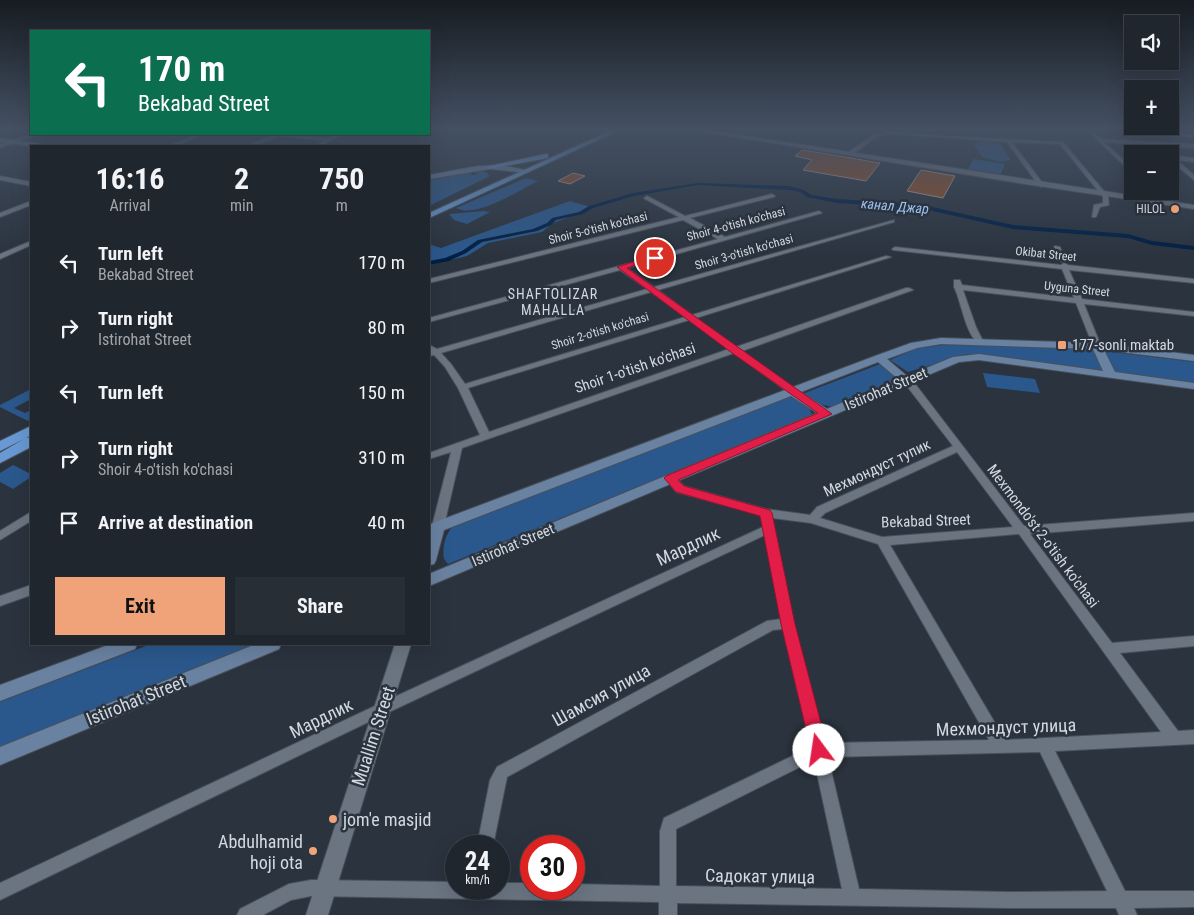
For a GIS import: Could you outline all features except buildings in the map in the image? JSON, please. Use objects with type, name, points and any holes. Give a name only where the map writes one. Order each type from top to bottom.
[{"type":"highway","points":[[487,172],[492,173],[491,180]]},
{"type":"highway","points":[[430,209],[491,180],[515,172]]},
{"type":"highway","points":[[430,216],[517,172]]},
{"type":"highway","points":[[446,201],[455,203]]},
{"type":"highway","points":[[0,448],[30,431]]},
{"type":"highway","points":[[0,458],[30,442]]},
{"type":"main road","points":[[430,177],[458,172]]},
{"type":"main road","points":[[430,177],[461,172]]},
{"type":"main road","name":"Istirohat Street","points":[[433,528],[879,358],[923,343],[979,341],[1098,346],[1194,358]]},
{"type":"main road","points":[[1098,346],[1111,375]]},
{"type":"main road","name":"Istirohat Street","points":[[430,580],[951,361],[965,357],[1194,386]]},
{"type":"main road","name":"Mexmondo'st 2-o'tish ko'chasi","points":[[879,358],[907,381]]},
{"type":"main road","points":[[792,391],[826,414]]},
{"type":"main road","points":[[430,552],[433,528]]},
{"type":"main road","points":[[0,693],[100,649],[123,645]]},
{"type":"main road","name":"Istirohat Street","points":[[0,756],[271,645]]},
{"type":"street","points":[[959,172],[1194,207]]},
{"type":"street","points":[[1031,172],[1041,185]]},
{"type":"street","points":[[1085,172],[1104,194],[1107,202],[1106,205],[1098,205],[1094,216]]},
{"type":"street","points":[[0,178],[30,184]]},
{"type":"street","name":"Shoir 5-o'tish ko'chasi","points":[[430,281],[772,196]]},
{"type":"street","points":[[647,198],[724,239]]},
{"type":"street","points":[[1161,200],[1164,203]]},
{"type":"street","points":[[0,215],[30,203]]},
{"type":"street","name":"Shoir 4-o'tish ko'chasi","points":[[430,320],[819,213]]},
{"type":"street","name":"Shoir 3-o'tish ko'chasi","points":[[431,351],[654,290],[892,221]]},
{"type":"street","points":[[0,257],[30,244]]},
{"type":"street","points":[[1056,246],[1098,346]]},
{"type":"street","name":"Okibat Street","points":[[895,248],[1064,264],[1194,281]]},
{"type":"street","name":"Shoir 2-o'tish ko'chasi","points":[[463,387],[888,257]]},
{"type":"street","points":[[621,267],[792,391]]},
{"type":"street","name":"Uyguna Street","points":[[979,341],[972,328],[957,284],[1194,314]]},
{"type":"street","name":"Shoir 1-o'tish ko'chasi","points":[[430,456],[909,290]]},
{"type":"street","points":[[431,351],[463,387],[486,437]]},
{"type":"street","name":"Mexmondo'st 2-o'tish ko'chasi","points":[[907,381],[1022,531],[1175,739]]},
{"type":"street","points":[[433,528],[457,447]]},
{"type":"street","name":"Мехмондуст тупик","points":[[812,519],[821,510],[957,448]]},
{"type":"street","name":"Bekabad Street","points":[[670,478],[680,489],[766,513],[812,519],[882,541],[1194,517]]},
{"type":"street","points":[[766,513],[788,624],[852,897]]},
{"type":"street","points":[[5,533],[30,517]]},
{"type":"street","points":[[5,533],[30,523]]},
{"type":"street","name":"Мардлик","points":[[0,892],[382,709],[768,529]]},
{"type":"street","points":[[882,541],[1001,747]]},
{"type":"street","points":[[0,600],[30,590]]},
{"type":"street","name":"Шамсия улица","points":[[488,835],[502,772],[771,625],[788,624]]},
{"type":"street","points":[[1108,649],[1194,641]]},
{"type":"street","name":"Muallim Street","points":[[317,915],[403,645]]},
{"type":"street","name":"Мехмондуст улица","points":[[819,750],[1001,747],[1194,737]]},
{"type":"street","points":[[1044,745],[1128,915]]},
{"type":"street","points":[[668,915],[668,831],[674,821],[819,750]]},
{"type":"street","points":[[246,915],[289,892],[300,889],[325,889]]},
{"type":"street","name":"Садокат улица","points":[[325,889],[445,890]]},
{"type":"street","name":"Садокат улица","points":[[510,891],[1008,900],[1194,899]]},
{"type":"shaded area","points":[[469,172],[472,175],[477,174],[475,172],[486,172],[490,176],[430,206],[430,180]]},
{"type":"shaded area","points":[[986,172],[1002,172],[1001,174]]},
{"type":"shaded area","points":[[526,178],[538,181],[486,207],[475,210],[456,208]]},
{"type":"shaded area","points":[[570,201],[594,208],[553,223],[542,232],[488,243],[467,256],[430,265],[430,244],[441,248]]},
{"type":"shaded area","points":[[490,212],[467,224],[454,220],[449,214]]},
{"type":"shaded area","points":[[942,345],[1022,346],[1095,350],[1106,371],[967,354],[908,372],[890,360],[915,349]]},
{"type":"shaded area","points":[[1103,351],[1194,362],[1194,383],[1115,373]]},
{"type":"shaded area","points":[[880,364],[895,377],[896,381],[833,407],[819,404],[802,394]]},
{"type":"shaded area","points":[[983,373],[1035,379],[1040,393],[987,387]]},
{"type":"shaded area","points":[[30,390],[30,400],[14,408],[25,413],[30,410],[30,420],[28,421],[0,407],[0,405]]},
{"type":"shaded area","points":[[789,397],[804,403],[812,416],[448,564],[444,559],[445,542],[448,533],[453,527]]},
{"type":"shaded area","points":[[13,465],[30,474],[30,478],[13,489],[0,482],[0,473]]},
{"type":"shaded area","points":[[148,645],[257,645],[0,749],[0,702]]},
{"type":"waterway","name":"канал Джар","points":[[430,263],[447,260],[464,252],[480,241],[535,230],[549,224],[554,219],[581,213],[591,207],[633,195],[698,184],[789,188],[802,191],[809,196],[837,201],[919,206],[1013,227],[1128,236],[1152,243],[1194,248]]},
{"type":"place","name":"HILOL","points":[[1175,209]]},
{"type":"place","name":"177-sonli maktab","points":[[1062,345]]},
{"type":"place","name":"jom'e masjid","points":[[333,819]]},
{"type":"place","name":"Abdulhamid hoji ota","points":[[313,851]]},
{"type":"district","name":"SHAFTOLIZAR MAHALLA","points":[[553,302]]},
{"type":"route","points":[[655,258],[621,267],[735,351],[826,414],[670,478],[680,489],[766,513],[788,624],[819,750]]}]
